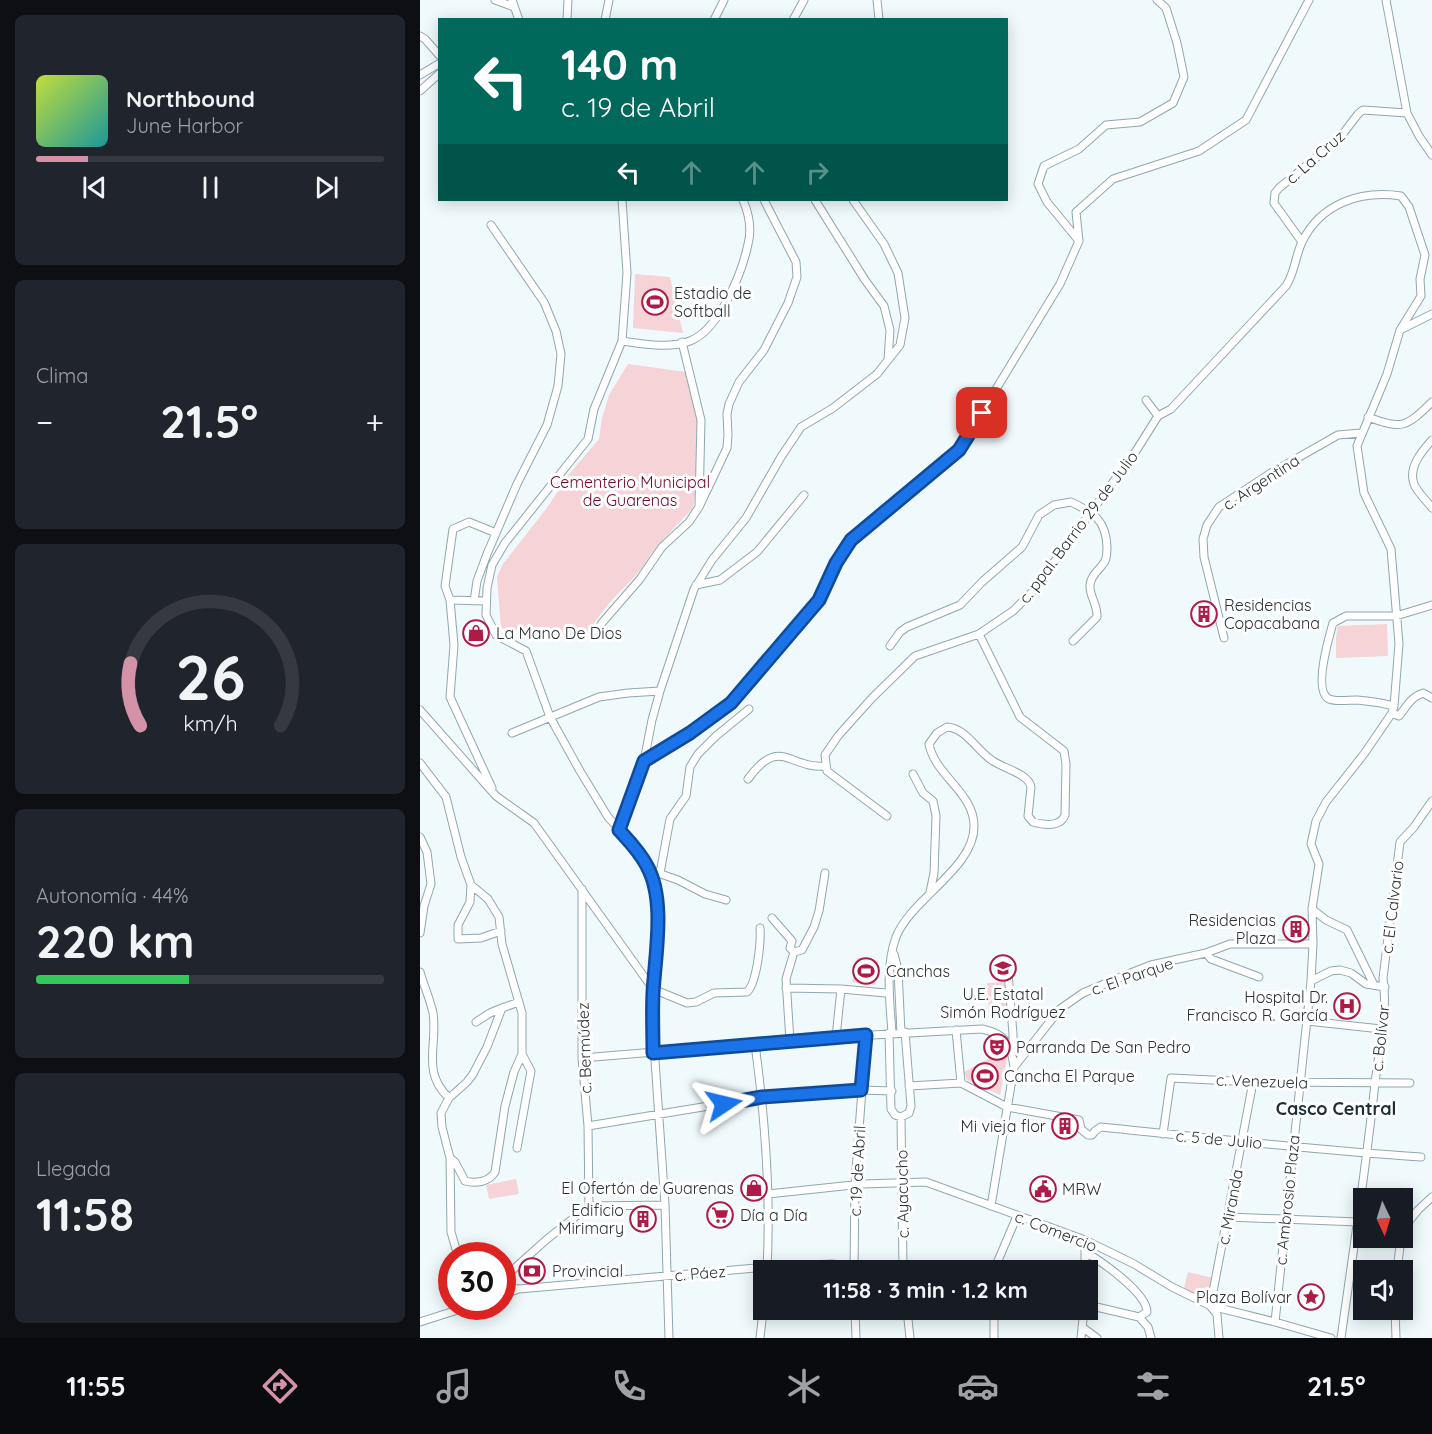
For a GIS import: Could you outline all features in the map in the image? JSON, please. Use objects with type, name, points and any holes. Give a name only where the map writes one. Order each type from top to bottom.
[{"type":"street","points":[[495,0],[513,4]]},
{"type":"street","points":[[567,18],[568,0]]},
{"type":"street","points":[[605,18],[609,0]]},
{"type":"street","points":[[715,18],[724,0]]},
{"type":"street","points":[[794,18],[804,0]]},
{"type":"street","points":[[877,0],[879,18]]},
{"type":"street","points":[[1079,241],[1047,202],[1038,184],[1044,166],[1080,149],[1106,125],[1140,122],[1173,102],[1184,76],[1166,8],[1157,0]]},
{"type":"street","points":[[644,761],[690,733],[731,703],[819,600],[836,563],[851,540],[959,450],[1060,284],[1079,241],[1076,212],[1113,179],[1199,151],[1246,120],[1309,0]]},
{"type":"street","points":[[1386,0],[1407,113],[1432,155]]},
{"type":"street","points":[[420,36],[438,54]]},
{"type":"street","points":[[420,75],[438,64]]},
{"type":"street","points":[[420,92],[438,75]]},
{"type":"street","name":"c. La Cruz","points":[[1302,242],[1274,203],[1275,194],[1279,188],[1339,139],[1358,114],[1363,111],[1382,110],[1407,113]]},
{"type":"street","name":"c. ppal. Barrio 29 de Julio","points":[[825,766],[825,755],[838,736],[872,698],[915,656],[979,634],[1013,610],[1032,592],[1136,451],[1158,416],[1171,409],[1286,286],[1293,275],[1302,242],[1330,209],[1344,200],[1368,195],[1401,196],[1409,207],[1425,255],[1420,279],[1421,296],[1400,330]]},
{"type":"street","points":[[622,201],[627,273],[622,341],[594,409],[588,439],[505,543],[492,565],[486,615],[496,635],[526,651],[550,717],[580,771],[609,817],[634,845],[653,881],[658,915],[657,961],[653,989],[653,1053],[665,1205],[669,1338]]},
{"type":"street","points":[[622,341],[663,346],[691,341],[714,322],[736,281],[749,243],[749,214],[743,201]]},
{"type":"street","points":[[601,624],[640,579],[662,547],[689,522],[699,507],[727,448],[729,404],[739,382],[764,350],[788,303],[797,277],[796,262],[765,201]]},
{"type":"street","points":[[816,201],[884,306],[890,330],[888,360]]},
{"type":"street","points":[[619,830],[644,761],[660,691],[696,585],[712,560],[746,518],[801,427],[833,408],[877,374],[900,345],[906,318],[898,273],[884,244],[854,201]]},
{"type":"street","points":[[474,601],[477,580],[496,532],[547,425],[558,386],[561,354],[556,331],[544,302],[491,225]]},
{"type":"street","points":[[1400,330],[1432,314]]},
{"type":"street","name":"c. Ambrosio Plaza","points":[[1275,1322],[1311,981],[1312,909],[1319,864],[1311,844],[1316,821],[1326,801],[1364,754],[1393,710],[1399,644],[1391,549],[1364,493],[1357,446],[1387,374],[1400,330]]},
{"type":"street","points":[[682,342],[701,420],[699,507]]},
{"type":"street","points":[[1146,400],[1158,416]]},
{"type":"street","points":[[1368,417],[1390,425],[1406,424],[1432,402]]},
{"type":"street","name":"c. Argentina","points":[[1224,638],[1204,557],[1203,539],[1207,525],[1219,507],[1338,435],[1361,433]]},
{"type":"street","points":[[1432,440],[1420,454],[1414,467],[1414,484],[1432,508]]},
{"type":"street","points":[[696,585],[720,580],[757,552],[804,495]]},
{"type":"street","points":[[890,646],[900,632],[907,627],[960,605],[1022,547],[1035,522],[1047,510],[1054,505],[1071,502],[1099,519],[1106,536],[1106,560],[1092,576],[1090,585],[1090,592],[1098,611],[1097,617],[1073,641]]},
{"type":"street","points":[[496,532],[469,522],[453,529],[445,586],[450,600],[454,645],[450,697],[496,796]]},
{"type":"street","points":[[450,600],[486,601]]},
{"type":"street","points":[[1432,605],[1396,616],[1346,616],[1333,623],[1327,644],[1321,686],[1323,695],[1330,700],[1360,700],[1393,710],[1399,716],[1412,698],[1423,693],[1432,698]]},
{"type":"street","points":[[890,1033],[892,948],[902,926],[967,853],[975,827],[966,800],[930,750],[929,744],[932,739],[947,727],[958,729],[990,759],[1029,781],[1031,794],[1028,816],[1033,822],[1046,825],[1058,823],[1062,822],[1065,815],[1064,751],[1020,717],[979,634]]},
{"type":"street","points":[[512,733],[599,697],[660,691]]},
{"type":"street","points":[[660,873],[670,819],[686,796],[690,767],[698,754],[716,736],[749,709]]},
{"type":"street","points":[[420,710],[496,796],[534,823],[653,989],[687,1004],[714,993],[747,992],[752,987],[761,940],[760,928]]},
{"type":"street","points":[[748,779],[760,764],[775,756],[784,756],[813,766],[825,766],[827,771],[887,816]]},
{"type":"street","points":[[420,764],[446,797],[461,857],[471,885],[471,902],[458,925],[458,939],[481,938],[501,931]]},
{"type":"street","points":[[913,774],[923,793],[933,801],[936,816],[934,873],[930,892]]},
{"type":"street","name":"c. El Calvario","points":[[1385,987],[1383,978],[1389,920],[1401,842],[1432,801]]},
{"type":"street","points":[[420,837],[427,852],[430,884],[420,933]]},
{"type":"street","points":[[650,872],[660,873],[705,894],[726,900]]},
{"type":"street","points":[[794,952],[802,950],[814,927],[825,873]]},
{"type":"street","points":[[450,1158],[455,1162],[465,1181],[477,1182],[493,1176],[505,1106],[514,1072],[522,1054],[523,1026],[519,1002],[494,907],[471,885]]},
{"type":"street","name":"c. Bermúdez","points":[[582,890],[582,1058],[588,1126],[589,1206]]},
{"type":"street","points":[[471,902],[484,895]]},
{"type":"street","points":[[1312,909],[1326,920],[1347,930],[1374,985]]},
{"type":"street","points":[[772,918],[792,941]]},
{"type":"street","points":[[792,941],[798,939],[804,944]]},
{"type":"street","points":[[792,941],[790,948],[794,952]]},
{"type":"street","name":"c. El Parque","points":[[991,1206],[1014,1067],[1060,1009],[1083,993],[1152,965],[1206,953],[1230,944],[1313,944]]},
{"type":"street","points":[[892,948],[898,970],[903,1033]]},
{"type":"street","points":[[790,1041],[786,988],[788,970],[794,952]]},
{"type":"street","points":[[1206,953],[1211,959],[1259,977]]},
{"type":"street","points":[[1311,981],[1330,971],[1340,970],[1351,973],[1366,984],[1385,987]]},
{"type":"street","points":[[420,972],[433,1018],[433,1072],[440,1089],[449,1098]]},
{"type":"street","points":[[1008,972],[1013,1034],[1012,1055]]},
{"type":"street","name":"c. Bolívar","points":[[1363,1188],[1385,987]]},
{"type":"street","points":[[786,988],[886,993]]},
{"type":"street","points":[[836,1037],[841,989]]},
{"type":"street","points":[[476,1022],[490,1013],[519,1002]]},
{"type":"street","points":[[454,1242],[451,1232],[450,1158],[441,1113],[449,1098],[473,1074],[487,1047],[502,1008]]},
{"type":"street","points":[[1307,1021],[1381,1029]]},
{"type":"street","points":[[582,1058],[890,1033],[981,1029],[992,1031],[1009,1043],[1014,1067]]},
{"type":"street","points":[[956,1030],[960,1083]]},
{"type":"street","name":"c. Ayacucho","points":[[890,1033],[892,1112],[901,1117]]},
{"type":"street","name":"c. Ayacucho","points":[[901,1117],[910,1111],[903,1033]]},
{"type":"street","name":"c. 19 de Abril","points":[[854,1260],[855,1184],[866,1035]]},
{"type":"street","points":[[755,1044],[762,1097],[768,1194],[767,1260]]},
{"type":"street","points":[[517,1148],[531,1071],[522,1054]]},
{"type":"street","name":"c. Venezuela","points":[[1164,1134],[1171,1078],[1300,1083],[1410,1083]]},
{"type":"street","name":"c. Miranda","points":[[1212,1297],[1244,1141],[1253,1082]]},
{"type":"street","points":[[909,1086],[960,1083],[1008,1107]]},
{"type":"street","points":[[588,1126],[762,1097],[861,1090],[892,1091]]},
{"type":"street","name":"c. 5 de Julio","points":[[1008,1107],[1074,1118],[1078,1120],[1084,1132],[1092,1135],[1101,1127],[1368,1154],[1421,1157]]},
{"type":"street","name":"c. Ayacucho","points":[[901,1117],[903,1260]]},
{"type":"street","name":"c. Comercio","points":[[768,1194],[855,1184],[926,1182],[1085,1240],[1211,1306],[1331,1338]]},
{"type":"street","points":[[1413,1216],[1432,1197]]},
{"type":"street","points":[[516,1266],[589,1206],[665,1205]]},
{"type":"street","points":[[1000,1260],[1017,1216]]},
{"type":"street","points":[[1228,1217],[1353,1222]]},
{"type":"street","points":[[1085,1240],[1085,1260]]},
{"type":"street","name":"c. Bolívar","points":[[1341,1338],[1354,1248]]},
{"type":"street","points":[[1085,1252],[1112,1269],[1140,1297],[1147,1307],[1147,1312],[1139,1317]]},
{"type":"street","name":"c. Páez","points":[[516,1290],[753,1270]]},
{"type":"street","points":[[1211,1306],[1217,1314],[1220,1338]]},
{"type":"street","points":[[1098,1307],[1139,1317],[1148,1328],[1152,1338]]},
{"type":"street","points":[[420,1320],[438,1313]]},
{"type":"street","points":[[420,1320],[438,1315]]},
{"type":"street","points":[[760,1338],[762,1320]]},
{"type":"street","points":[[855,1320],[856,1338]]},
{"type":"street","points":[[908,1320],[910,1338]]},
{"type":"street","points":[[994,1320],[994,1338]]},
{"type":"street","points":[[1081,1338],[1083,1320]]},
{"type":"street","points":[[1395,1320],[1396,1338]]},
{"type":"street","points":[[1082,1327],[1097,1338]]},
{"type":"green space","name":"Estadio de Softball","points":[[635,274],[670,277],[683,333],[633,328]]},
{"type":"green space","name":"Cementerio Municipal de Guarenas","points":[[628,364],[686,372],[697,416],[698,471],[693,508],[657,546],[639,572],[611,601],[587,632],[566,637],[501,628],[497,577],[503,564],[546,509],[570,473],[599,439],[609,395]]},
{"type":"green space","points":[[1387,624],[1388,656],[1336,658],[1338,626]]},
{"type":"green space","name":"Canchas","points":[[857,958],[878,961],[875,985],[852,982]]},
{"type":"green space","points":[[1004,982],[1006,1011],[989,1013],[987,983]]},
{"type":"green space","name":"Cancha El Parque","points":[[1006,1049],[1008,1054],[1000,1095],[967,1080],[964,1072]]},
{"type":"green space","points":[[516,1179],[519,1194],[489,1199],[486,1185]]},
{"type":"green space","points":[[1188,1272],[1213,1278],[1208,1301],[1184,1288]]},
{"type":"place","name":"Estadio de Softball","points":[[655,302]]},
{"type":"place","name":"Residencias Copacabana","points":[[1204,614]]},
{"type":"place","name":"La Mano De Dios","points":[[476,633]]},
{"type":"place","name":"Residencias Plaza","points":[[1296,929]]},
{"type":"place","name":"U.E. Estatal Simón Rodríguez","points":[[1003,968]]},
{"type":"place","name":"Canchas","points":[[866,971]]},
{"type":"place","name":"Hospital Dr. Francisco R. García","points":[[1347,1006]]},
{"type":"place","name":"Parranda De San Pedro","points":[[997,1047]]},
{"type":"place","name":"Cancha El Parque","points":[[985,1076]]},
{"type":"place","name":"Mi vieja flor","points":[[1065,1126]]},
{"type":"place","name":"El Ofertón de Guarenas","points":[[754,1188]]},
{"type":"place","name":"MRW","points":[[1043,1189]]},
{"type":"place","name":"Día a Día","points":[[720,1215]]},
{"type":"place","name":"Edificio Mirimary","points":[[643,1219]]},
{"type":"place","name":"Provincial","points":[[532,1271]]},
{"type":"place","name":"Plaza Bolívar","points":[[1311,1297]]},
{"type":"district","name":"Casco Central","points":[[1336,1109]]},
{"type":"route","points":[[724,1104],[762,1097],[861,1090],[866,1035],[653,1053],[653,989],[658,942],[658,915],[653,881],[648,867],[634,845],[619,830],[644,761],[690,733],[731,703],[819,600],[836,563],[851,540],[959,450],[982,413]]}]
